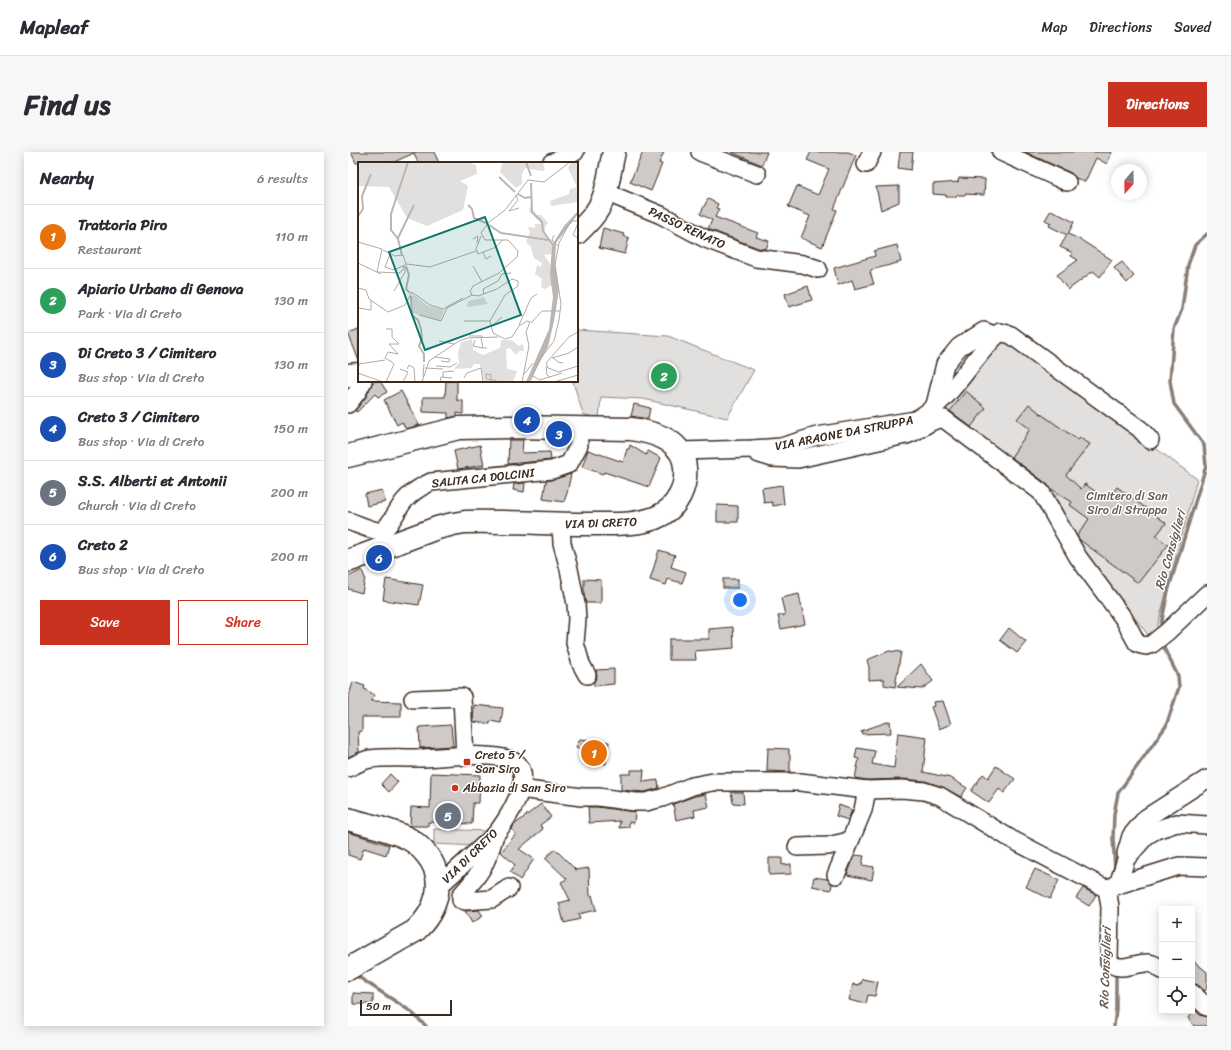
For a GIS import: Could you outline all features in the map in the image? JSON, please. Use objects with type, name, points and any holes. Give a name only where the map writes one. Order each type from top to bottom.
[{"type":"main road","points":[[578,232],[590,220],[601,203],[614,152]]},
{"type":"main road","points":[[348,375],[358,374]]},
{"type":"main road","points":[[348,456],[459,428],[579,436],[631,429],[660,436],[671,442],[680,451]]},
{"type":"main road","name":"VIA DI CRETO","points":[[348,561],[453,524],[485,522],[561,524],[643,522],[666,512],[675,504],[683,489],[685,468],[680,451]]},
{"type":"main road","name":"VIA DI CRETO","points":[[348,819],[394,833],[417,844],[433,864],[436,872],[438,887],[434,905],[423,924],[415,931],[348,969]]},
{"type":"street","points":[[553,162],[575,152]]},
{"type":"street","points":[[700,152],[757,174]]},
{"type":"street","points":[[1001,152],[1067,182]]},
{"type":"street","name":"PASSO RENATO","points":[[605,192],[661,215],[706,239],[756,258],[803,264],[818,269]]},
{"type":"street","name":"VIA ARAONE DA STRUPPA","points":[[680,451],[753,450],[781,447],[817,436],[915,420],[926,414],[935,405],[945,364],[959,347],[984,331],[996,336],[1000,332],[1011,335],[1140,429],[1150,440]]},
{"type":"street","points":[[348,404],[358,391],[362,382]]},
{"type":"street","points":[[753,450],[759,454],[772,458],[798,459],[901,436],[908,436],[936,419],[944,419],[1041,492],[1078,557],[1124,619],[1137,642],[1141,645],[1146,646],[1152,644],[1167,632],[1207,594]]},
{"type":"street","name":"SALITA CA DOLCINI","points":[[348,521],[374,530],[382,531],[387,528],[406,498],[425,485],[448,480],[552,470],[569,464],[579,436]]},
{"type":"street","points":[[561,524],[562,543],[576,604],[577,619],[575,642],[581,664],[587,675]]},
{"type":"street","points":[[413,699],[462,697],[465,756]]},
{"type":"street","name":"VIA DI CRETO","points":[[348,768],[370,759],[465,756],[503,758],[512,760],[518,764],[522,772],[521,786],[514,805],[502,826],[495,835],[438,887]]},
{"type":"street","points":[[1159,968],[1150,963],[1118,967],[1109,961],[1110,907],[1116,885],[1126,859],[1128,841],[1133,832],[1141,823],[1207,779]]},
{"type":"street","points":[[521,786],[527,790],[635,802],[646,802],[662,798],[692,786],[713,782],[800,782],[867,790],[909,789],[934,793],[1011,839],[1103,887],[1116,885],[1179,866],[1207,867]]},
{"type":"street","points":[[521,786],[534,784],[551,787]]},
{"type":"street","points":[[836,875],[863,810],[867,790]]},
{"type":"street","points":[[1126,859],[1147,835],[1156,830],[1177,823],[1207,825]]},
{"type":"street","points":[[1116,885],[1133,866],[1140,853],[1153,841],[1169,833],[1178,831],[1207,833]]},
{"type":"street","points":[[495,835],[486,864],[462,895],[461,900],[465,901],[492,898],[509,888]]},
{"type":"street","points":[[797,847],[828,846],[849,841]]},
{"type":"street","points":[[1195,997],[1207,1007]]},
{"type":"green space","points":[[578,330],[668,336],[754,370],[727,418],[643,399],[601,397],[599,419],[583,414],[573,382],[578,382]]},
{"type":"green space","name":"Cimitero di San Siro di Struppa","points":[[1005,336],[1197,479],[1156,631],[1148,635],[1078,543],[1053,491],[943,414],[946,407]]},
{"type":"green space","points":[[434,829],[487,831],[476,846],[434,844]]},
{"type":"building","points":[[351,152],[434,152],[439,162],[418,162],[414,153],[394,162],[356,163]]},
{"type":"building","points":[[643,152],[664,152],[659,163],[662,164],[651,191],[630,182]]},
{"type":"building","points":[[731,152],[767,152],[762,165]]},
{"type":"building","points":[[811,152],[848,152],[856,155],[834,209],[837,210],[822,247],[801,238],[810,216],[788,207],[797,186],[818,195],[829,169],[807,160]]},
{"type":"building","points":[[900,152],[913,152],[911,170],[898,168]]},
{"type":"building","points":[[1025,152],[1112,152],[1107,164],[1096,158],[1085,182],[1076,178],[1071,173]]},
{"type":"building","points":[[959,178],[985,179],[984,195],[965,194],[956,195],[956,197],[946,197],[946,195],[933,194],[933,184],[958,182]]},
{"type":"building","points":[[899,186],[899,202],[881,210],[876,187]]},
{"type":"building","points":[[708,199],[718,204],[716,208],[719,209],[715,217],[758,233],[756,237],[769,241],[766,249],[758,248],[708,229],[712,220],[700,214]]},
{"type":"building","points":[[1051,210],[1074,222],[1068,234],[1081,240],[1112,260],[1100,277],[1093,271],[1068,290],[1057,275],[1078,260],[1071,256],[1073,253],[1060,247],[1067,235],[1049,226],[1051,223],[1045,220]]},
{"type":"building","points":[[603,228],[624,234],[623,236],[629,238],[625,254],[599,248]]},
{"type":"building","points":[[897,245],[901,262],[871,270],[870,272],[874,284],[855,289],[852,280],[838,285],[834,268],[875,256],[874,251]]},
{"type":"building","points":[[1122,262],[1134,276],[1127,283],[1114,268]]},
{"type":"building","points":[[808,286],[812,300],[789,307],[785,294]]},
{"type":"building","points":[[358,329],[358,358],[348,333]]},
{"type":"building","points":[[381,382],[387,392],[378,397],[375,394],[357,412],[355,411],[366,397],[372,383]]},
{"type":"building","points":[[446,382],[457,382],[457,400],[463,401],[463,414],[457,413],[457,416],[448,418],[448,413],[423,412],[423,397],[445,397]]},
{"type":"building","points":[[401,391],[419,425],[406,429],[402,422],[397,425],[384,400]]},
{"type":"building","points":[[966,391],[986,408],[971,427],[950,411]]},
{"type":"building","points":[[634,404],[650,408],[648,419],[631,416]]},
{"type":"building","points":[[1029,404],[1078,440],[1080,438],[1090,444],[1066,475],[1081,489],[1085,484],[1107,500],[1117,487],[1166,523],[1156,536],[1168,545],[1138,583],[1080,540],[1077,536],[1089,519],[1070,505],[1072,502],[1050,488],[1047,484],[1011,457],[1030,429],[1017,419]]},
{"type":"building","points":[[509,440],[523,440],[522,453],[550,452],[551,460],[508,464]]},
{"type":"building","points":[[480,445],[484,465],[458,469],[454,451]]},
{"type":"building","points":[[630,445],[646,455],[648,451],[661,458],[649,487],[604,472],[603,474],[582,467],[588,450],[623,462],[627,449],[629,449]]},
{"type":"building","points":[[571,474],[564,502],[543,499],[546,481]]},
{"type":"building","points":[[525,483],[524,492],[513,490],[514,484]]},
{"type":"building","points":[[782,485],[784,504],[773,506],[772,502],[764,503],[762,488]]},
{"type":"building","points":[[382,490],[385,502],[367,506],[365,494]]},
{"type":"building","points":[[717,505],[738,506],[738,522],[717,522]]},
{"type":"building","points":[[659,550],[675,555],[671,567],[686,572],[682,583],[668,579],[666,585],[650,580]]},
{"type":"building","points":[[362,570],[365,578],[362,593],[348,589],[348,577]]},
{"type":"building","points":[[386,579],[423,585],[419,605],[383,600]]},
{"type":"building","points":[[584,579],[601,580],[601,603],[586,603],[584,595]]},
{"type":"building","points":[[723,579],[738,579],[738,588],[723,588]]},
{"type":"building","points":[[799,594],[805,624],[781,629],[778,616],[785,615],[781,598]]},
{"type":"building","points":[[733,627],[734,648],[695,651],[696,660],[669,660],[669,639],[709,639],[709,629]]},
{"type":"building","points":[[1009,628],[1026,642],[1017,653],[1000,640]]},
{"type":"building","points":[[889,651],[901,652],[895,687],[884,685],[884,679],[869,680],[869,667],[867,660]]},
{"type":"building","points":[[921,664],[933,681],[922,689],[897,687]]},
{"type":"building","points":[[614,669],[614,684],[594,686],[597,676],[596,670]]},
{"type":"building","points":[[353,682],[365,686],[364,689],[375,695],[371,701],[401,702],[401,717],[362,717],[362,731],[358,732],[359,752],[348,757],[348,699]]},
{"type":"building","points":[[943,701],[951,724],[939,729],[931,707],[934,706],[933,702]]},
{"type":"building","points":[[474,705],[503,708],[501,723],[490,721],[490,724],[473,722]]},
{"type":"building","points":[[890,721],[891,733],[862,734],[861,731]]},
{"type":"building","points":[[451,725],[453,746],[420,748],[419,727]]},
{"type":"building","points":[[898,733],[927,737],[923,772],[951,778],[967,788],[961,797],[943,787],[925,781],[903,779],[867,780],[855,778],[859,759],[855,758],[857,748],[875,751],[872,764],[894,768]]},
{"type":"building","points":[[580,739],[609,742],[606,764],[594,762],[594,757],[582,756],[583,750],[576,747]]},
{"type":"building","points":[[768,748],[789,749],[790,772],[767,771]]},
{"type":"building","points":[[996,766],[1015,779],[1004,793],[999,789],[989,803],[971,791],[983,774],[988,778]]},
{"type":"building","points":[[631,770],[644,770],[643,782],[658,780],[659,788],[645,792],[621,790],[621,774],[631,774]]},
{"type":"building","points":[[431,773],[480,775],[479,803],[473,803],[472,824],[428,822],[428,826],[410,826],[411,807],[430,808]]},
{"type":"building","points":[[390,774],[398,782],[389,792],[381,784]]},
{"type":"building","points":[[731,792],[743,792],[744,804],[733,803]]},
{"type":"building","points":[[706,794],[709,807],[694,810],[695,816],[676,820],[673,804],[695,796]]},
{"type":"building","points":[[541,804],[551,817],[540,825],[543,829],[519,849],[534,859],[520,880],[510,872],[515,865],[501,852],[516,834],[512,829],[514,825]]},
{"type":"building","points":[[839,805],[852,810],[848,820],[836,816]]},
{"type":"building","points":[[588,807],[635,812],[634,823],[629,822],[629,827],[619,828],[620,821],[589,823]]},
{"type":"building","points":[[348,832],[389,845],[386,855],[364,848],[360,859],[348,855]]},
{"type":"building","points":[[555,849],[576,870],[589,868],[590,896],[592,895],[596,910],[578,914],[580,919],[564,923],[559,903],[570,900],[561,882],[567,879],[545,858]]},
{"type":"building","points":[[855,855],[864,856],[862,865],[874,867],[872,880],[847,875]]},
{"type":"building","points":[[769,858],[782,858],[782,865],[791,864],[791,874],[769,875]]},
{"type":"building","points":[[1035,869],[1059,880],[1050,899],[1026,887]]},
{"type":"building","points":[[814,877],[827,879],[832,884],[831,890],[812,886]]},
{"type":"building","points":[[1083,888],[1096,895],[1089,906],[1076,898]]},
{"type":"building","points":[[479,910],[483,916],[472,923],[465,911]]},
{"type":"building","points":[[1195,962],[1207,972],[1207,988],[1205,991],[1195,984]]},
{"type":"building","points":[[862,979],[878,982],[875,996],[868,995],[866,1004],[849,1000],[853,984],[861,984]]},
{"type":"building","points":[[353,993],[373,994],[373,1004],[353,1004]]},
{"type":"building","points":[[1195,1010],[1200,1015],[1207,1017],[1207,1026],[1194,1026],[1188,1018],[1189,1014],[1195,1014]]},
{"type":"waterway","name":"Rio Consiglieri","points":[[1162,629],[1161,625],[1168,591],[1206,466],[1204,445],[1174,404],[1170,381],[1174,329],[1182,309],[1188,265],[1195,245],[1207,234]]},
{"type":"waterway","name":"Rio Consiglieri","points":[[1115,870],[1113,838],[1114,814],[1118,793],[1166,726],[1179,687],[1178,676],[1164,648],[1163,641]]},
{"type":"waterway","name":"Rio Consiglieri","points":[[1114,1026],[1116,1009],[1116,971]]},
{"type":"waterway","points":[[357,976],[410,1011],[426,1026]]},
{"type":"place","name":"Apiario Urbano di Genova","points":[[664,376]]},
{"type":"place","name":"Creto 3 / Cimitero","points":[[527,420]]},
{"type":"place","name":"Di Creto 3 / Cimitero","points":[[559,434]]},
{"type":"place","name":"Creto 2","points":[[379,558]]},
{"type":"place","name":"Trattoria Piro","points":[[594,753]]},
{"type":"place","name":"Creto 5 / San Siro","points":[[467,762]]},
{"type":"place","name":"Abbazia di San Siro","points":[[455,788]]},
{"type":"place","name":"S.S. Alberti et Antonii","points":[[448,816]]}]
